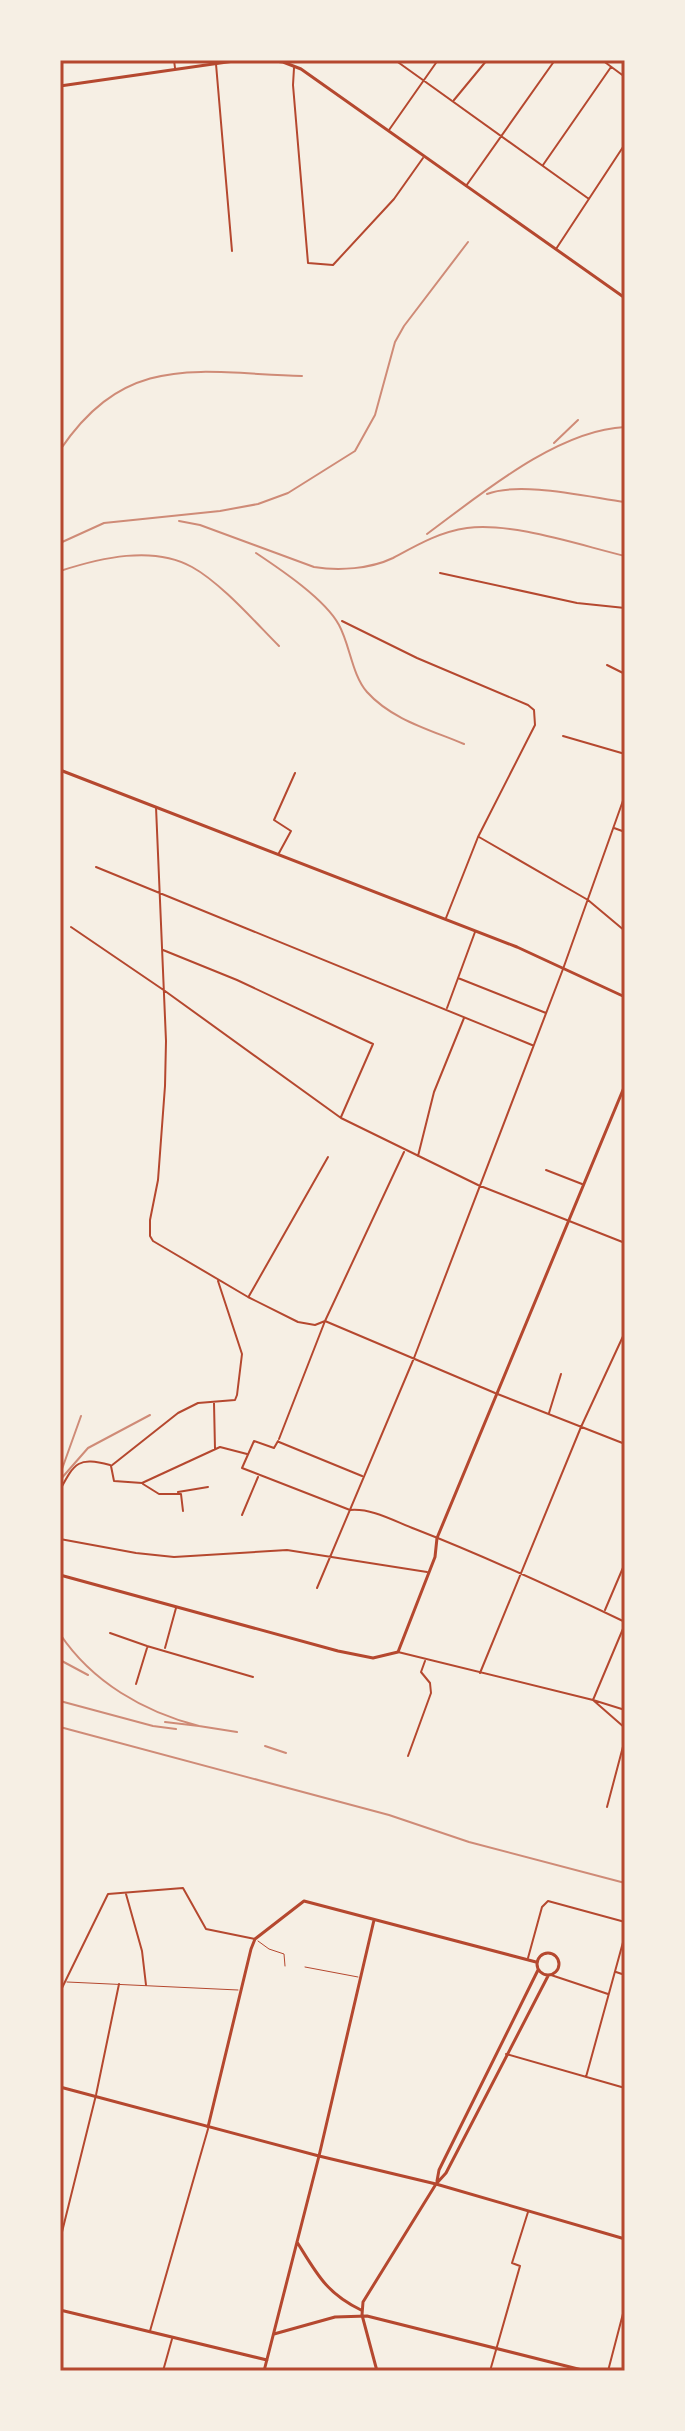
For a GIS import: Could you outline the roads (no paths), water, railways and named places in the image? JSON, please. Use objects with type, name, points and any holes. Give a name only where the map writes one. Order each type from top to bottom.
[{"type":"street","points":[[174,60],[175,68]]},
{"type":"street","points":[[60,86],[241,60]]},
{"type":"street","points":[[265,60],[284,61],[294,67],[625,298]]},
{"type":"street","points":[[395,60],[589,199]]},
{"type":"street","points":[[389,131],[438,60]]},
{"type":"street","points":[[453,101],[487,60]]},
{"type":"street","points":[[466,186],[555,60]]},
{"type":"street","points":[[602,60],[625,77]]},
{"type":"street","points":[[215,62],[232,251]]},
{"type":"street","points":[[294,67],[308,263],[333,265],[394,199],[424,156]]},
{"type":"street","points":[[543,166],[611,67]]},
{"type":"street","points":[[556,249],[625,144]]},
{"type":"street","points":[[440,573],[577,603],[625,608]]},
{"type":"street","points":[[342,621],[534,710],[535,725],[478,837],[445,919]]},
{"type":"street","points":[[607,665],[625,674]]},
{"type":"street","points":[[563,736],[625,754]]},
{"type":"street","points":[[60,770],[475,931],[625,997]]},
{"type":"street","points":[[279,854],[291,831],[274,820],[295,773]]},
{"type":"street","points":[[317,1588],[414,1358],[563,969],[625,795]]},
{"type":"street","points":[[156,806],[163,950],[161,966],[165,991],[165,1086],[156,1193],[150,1220],[153,1241],[248,1297],[298,1322],[315,1325],[325,1321],[625,1444]]},
{"type":"street","points":[[613,828],[625,832]]},
{"type":"street","points":[[478,837],[588,900],[625,930]]},
{"type":"street","points":[[96,867],[533,1046]]},
{"type":"street","points":[[71,927],[341,1118],[478,1185],[625,1243]]},
{"type":"street","points":[[446,1010],[475,931]]},
{"type":"street","points":[[163,950],[237,980],[373,1044],[341,1118]]},
{"type":"street","points":[[458,978],[546,1013]]},
{"type":"street","points":[[418,1157],[434,1092],[464,1017]]},
{"type":"street","points":[[398,1652],[435,1557],[437,1538],[495,1393],[625,1085]]},
{"type":"street","points":[[404,1151],[325,1321],[278,1441],[274,1448],[254,1441],[242,1468],[350,1510],[368,1511],[437,1538],[522,1573],[625,1623],[593,1700]]},
{"type":"street","points":[[248,1297],[328,1157]]},
{"type":"street","points":[[546,1170],[583,1184]]},
{"type":"street","points":[[111,1466],[178,1413],[198,1403],[235,1400],[242,1354],[217,1278]]},
{"type":"street","points":[[480,1673],[581,1427],[625,1332]]},
{"type":"street","points":[[548,1414],[561,1374]]},
{"type":"street","points":[[214,1402],[215,1449]]},
{"type":"street","points":[[278,1441],[364,1477]]},
{"type":"street","points":[[142,1483],[215,1449],[225,1447],[248,1455]]},
{"type":"street","points":[[60,1490],[77,1464],[92,1460],[111,1466]]},
{"type":"street","points":[[111,1466],[114,1481],[142,1483],[159,1494],[208,1487]]},
{"type":"street","points":[[242,1515],[259,1475]]},
{"type":"street","points":[[177,1492],[181,1494],[183,1511]]},
{"type":"street","points":[[60,1539],[174,1557],[287,1550],[429,1573]]},
{"type":"street","points":[[605,1612],[625,1563]]},
{"type":"street","points":[[60,1575],[338,1651],[373,1658],[398,1652],[625,1710]]},
{"type":"street","points":[[164,1650],[176,1607]]},
{"type":"street","points":[[110,1633],[253,1677]]},
{"type":"street","points":[[136,1684],[147,1646]]},
{"type":"street","points":[[408,1756],[431,1693],[430,1683],[421,1672],[426,1659]]},
{"type":"street","points":[[593,1700],[625,1728]]},
{"type":"street","points":[[607,1807],[625,1739]]},
{"type":"street","points":[[60,1992],[108,1894],[183,1888],[206,1929],[255,1939]]},
{"type":"street","points":[[126,1893],[142,1951],[146,1985]]},
{"type":"street","points":[[149,2332],[208,2127],[255,1939],[304,1901],[536,1962]]},
{"type":"street","points":[[528,1959],[542,1907],[548,1901],[625,1922]]},
{"type":"street","points":[[264,2371],[375,1919]]},
{"type":"street","points":[[586,2077],[625,1935]]},
{"type":"street","points":[[377,2371],[362,2312],[366,2294],[446,2173],[506,2054],[550,1976],[559,1966],[554,1954],[545,1953],[536,1962]]},
{"type":"street","points":[[436,2184],[439,2170],[538,1970],[536,1962]]},
{"type":"street","points":[[538,1970],[609,1994]]},
{"type":"street","points":[[615,1972],[625,1975]]},
{"type":"street","points":[[60,2240],[96,2095],[119,1984]]},
{"type":"street","points":[[499,2052],[625,2088]]},
{"type":"street","points":[[60,2087],[436,2184],[625,2239]]},
{"type":"street","points":[[490,2371],[520,2266],[512,2263],[528,2211]]},
{"type":"street","points":[[297,2242],[323,2284],[362,2312],[586,2371]]},
{"type":"street","points":[[608,2371],[625,2306]]},
{"type":"street","points":[[60,2310],[267,2360]]},
{"type":"street","points":[[274,2334],[362,2312]]},
{"type":"street","points":[[163,2371],[172,2337]]},
{"type":"lane","points":[[255,1939],[269,1949],[284,1954],[285,1966]]},
{"type":"lane","points":[[305,1967],[361,1977]]},
{"type":"lane","points":[[60,1979],[66,1982],[240,1990]]},
{"type":"railway","points":[[60,543],[104,523],[258,504],[288,493],[355,451],[375,415],[395,342],[468,242]]},
{"type":"railway","points":[[60,450],[85,418],[111,396],[139,382],[197,372],[302,376]]},
{"type":"railway","points":[[554,443],[578,420]]},
{"type":"railway","points":[[427,534],[495,484],[546,452],[599,431],[625,427]]},
{"type":"railway","points":[[487,494],[501,490],[535,490],[625,502]]},
{"type":"railway","points":[[179,521],[200,525],[324,568],[374,565],[447,533],[485,527],[546,536],[625,556]]},
{"type":"railway","points":[[256,553],[324,605],[343,633],[362,685],[377,702],[412,723],[464,744]]},
{"type":"railway","points":[[60,571],[126,556],[144,555],[177,560],[214,583],[279,646]]},
{"type":"railway","points":[[60,1480],[88,1448],[150,1415]]},
{"type":"railway","points":[[62,1469],[81,1416]]},
{"type":"railway","points":[[60,1634],[87,1667],[121,1693],[159,1712],[199,1726],[165,1722]]},
{"type":"railway","points":[[60,1660],[88,1675]]},
{"type":"railway","points":[[60,1701],[153,1726],[176,1729]]},
{"type":"railway","points":[[199,1726],[237,1732]]},
{"type":"railway","points":[[60,1727],[389,1815],[469,1842],[625,1883]]},
{"type":"railway","points":[[265,1746],[286,1753]]}]
